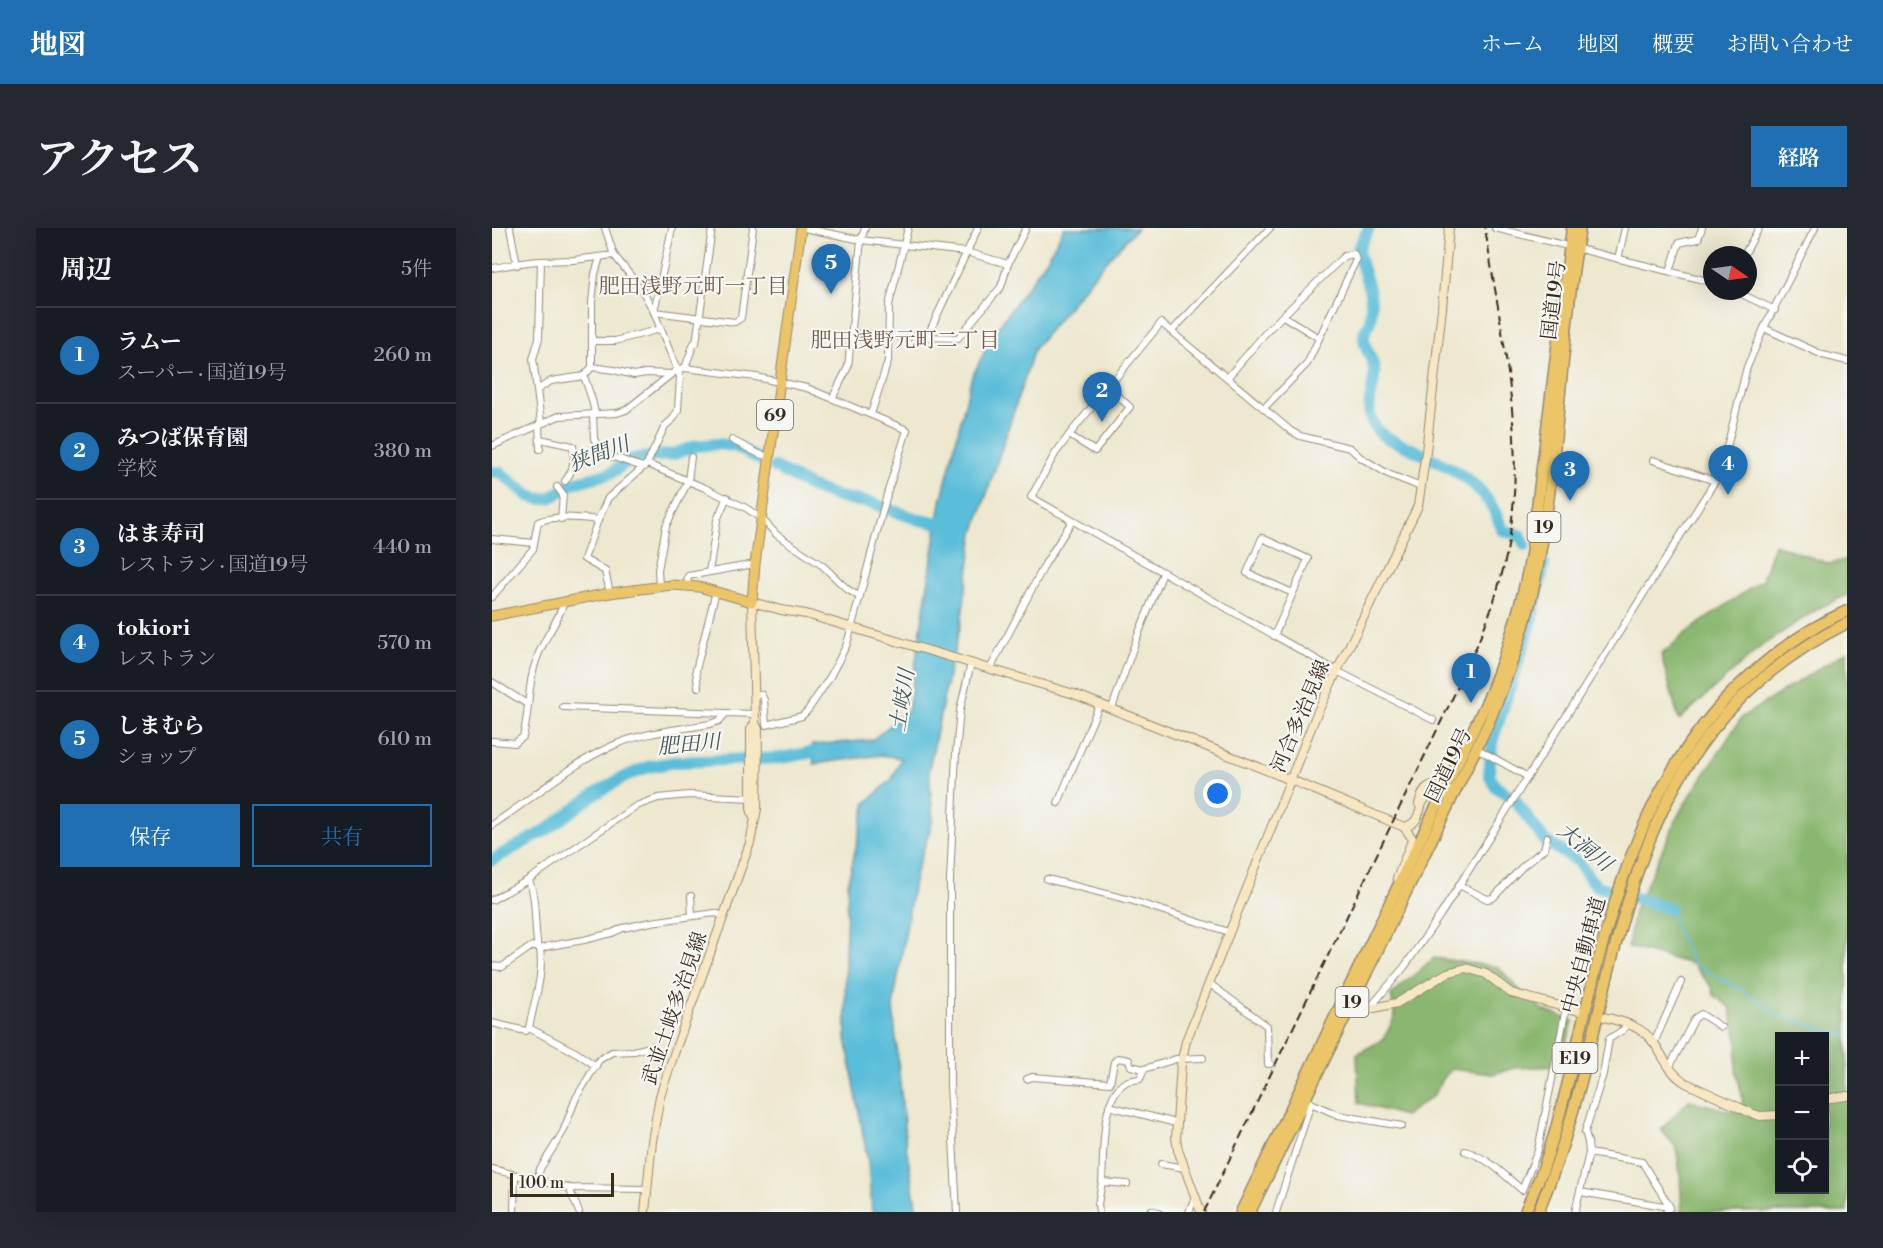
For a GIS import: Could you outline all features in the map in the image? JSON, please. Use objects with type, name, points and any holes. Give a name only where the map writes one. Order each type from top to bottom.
[{"type":"highway","name":"国道19号","points":[[1250,1212],[1305,1098],[1392,899],[1447,793],[1481,751],[1511,667],[1533,590],[1547,502],[1573,247],[1572,228]]},
{"type":"highway","name":"国道19号","points":[[1347,1002],[1447,793],[1508,648],[1520,608],[1531,555],[1573,247],[1580,228]]},
{"type":"highway","name":"中央自動車道","points":[[1525,1212],[1556,1132],[1620,904],[1648,826],[1655,798],[1690,741],[1723,701],[1751,674],[1779,652],[1847,611]]},
{"type":"highway","name":"中央自動車道","points":[[1648,826],[1700,747],[1738,702],[1758,682],[1800,650],[1847,623]]},
{"type":"highway","name":"中央自動車道","points":[[1538,1212],[1563,1146],[1583,1078],[1620,904]]},
{"type":"highway","name":"国道19号","points":[[1241,1212],[1305,1098]]},
{"type":"main road","name":"69","points":[[752,602],[755,564],[802,228]]},
{"type":"main road","name":"河合多治見線","points":[[1201,1212],[1176,1138],[1186,1041],[1337,671],[1418,506],[1442,308],[1449,228]]},
{"type":"main road","points":[[492,616],[610,593],[659,586],[687,585],[781,610],[806,614],[1100,703],[1404,827],[1412,838],[1392,899]]},
{"type":"main road","name":"武並土岐多治見線","points":[[645,1212],[651,1141],[660,1096],[747,852],[757,809],[754,795],[755,694],[752,602]]},
{"type":"main road","points":[[1393,822],[1411,820],[1427,786],[1433,785],[1447,793]]},
{"type":"main road","points":[[1404,827],[1414,824],[1426,798],[1430,795],[1447,793]]},
{"type":"main road","points":[[1347,1002],[1370,1009],[1397,1002],[1447,973],[1466,968],[1486,974],[1511,993],[1579,1011]]},
{"type":"main road","points":[[1605,1017],[1640,1029],[1654,1042],[1677,1078],[1751,1113],[1760,1116],[1775,1115]]},
{"type":"main road","points":[[1829,1098],[1847,1096]]},
{"type":"street","points":[[510,228],[517,265]]},
{"type":"street","points":[[605,228],[614,255],[642,290],[682,369]]},
{"type":"street","points":[[654,312],[672,228]]},
{"type":"street","points":[[610,593],[605,571],[584,559],[608,498],[646,464],[665,426],[678,410],[682,369],[691,347],[696,343],[712,228]]},
{"type":"street","points":[[654,312],[735,322],[741,318],[753,228]]},
{"type":"street","points":[[802,228],[861,240],[966,252],[1008,264]]},
{"type":"street","points":[[833,398],[848,367],[861,240],[865,228]]},
{"type":"street","points":[[871,414],[888,361],[889,305],[908,228]]},
{"type":"street","points":[[927,337],[978,228]]},
{"type":"street","points":[[851,333],[958,338],[1000,287],[1008,264],[1026,228]]},
{"type":"street","points":[[1172,331],[1270,228]]},
{"type":"street","points":[[1495,228],[1703,280]]},
{"type":"street","points":[[1618,259],[1624,228]]},
{"type":"street","points":[[1670,271],[1679,243],[1698,239],[1702,228]]},
{"type":"street","points":[[1749,246],[1759,228]]},
{"type":"street","points":[[1370,1009],[1404,966],[1459,885],[1715,481],[1722,467],[1747,367],[1764,328],[1815,228]]},
{"type":"street","points":[[1228,377],[1268,330],[1344,256],[1354,254],[1356,260],[1307,364],[1264,408]]},
{"type":"street","points":[[492,268],[517,265],[524,261],[614,255]]},
{"type":"street","points":[[537,390],[551,381],[584,376],[592,367],[594,274],[600,257]]},
{"type":"street","points":[[540,449],[540,424],[533,359],[539,338],[541,261]]},
{"type":"street","points":[[1754,300],[1775,310]]},
{"type":"street","points":[[1283,316],[1319,338]]},
{"type":"street","points":[[1421,487],[1388,474],[1350,448],[1300,436],[1161,323],[1069,435],[1055,454],[1031,497],[1337,671],[1433,720]]},
{"type":"street","points":[[592,341],[615,341],[660,328]]},
{"type":"street","points":[[1764,328],[1823,355],[1847,361]]},
{"type":"street","points":[[592,367],[634,375],[672,374]]},
{"type":"street","points":[[492,446],[559,416],[617,413],[626,410],[672,374],[682,369],[780,381],[807,387],[907,430],[888,491],[852,628],[847,644],[830,677],[802,716],[766,725],[764,700],[761,694],[755,694]]},
{"type":"street","points":[[584,376],[594,413],[594,439],[604,455],[631,464],[646,464],[727,497],[762,519],[777,535],[823,566],[847,589],[860,597]]},
{"type":"street","points":[[1069,435],[1095,451],[1130,407],[1109,388]]},
{"type":"street","points":[[540,439],[573,446],[574,458],[571,474],[565,481]]},
{"type":"street","points":[[732,440],[770,457]]},
{"type":"street","points":[[659,586],[658,570],[666,526],[688,481],[691,457]]},
{"type":"street","points":[[1653,460],[1715,481]]},
{"type":"street","points":[[557,487],[563,495],[561,519]]},
{"type":"street","points":[[709,572],[717,520],[727,497]]},
{"type":"street","points":[[492,597],[533,549],[538,522],[543,519],[598,520]]},
{"type":"street","points":[[990,669],[1045,564],[1071,521]]},
{"type":"street","points":[[1274,636],[1293,593],[1308,559],[1262,538],[1247,573],[1293,593]]},
{"type":"street","points":[[492,539],[534,543]]},
{"type":"street","points":[[687,585],[688,576],[755,564]]},
{"type":"street","points":[[1112,708],[1163,573]]},
{"type":"street","points":[[698,687],[696,670],[716,591]]},
{"type":"street","points":[[492,741],[515,743],[520,741],[525,731],[532,672],[537,656],[564,602]]},
{"type":"street","points":[[957,1212],[950,1085],[950,880],[958,732],[967,662]]},
{"type":"street","points":[[492,682],[527,704]]},
{"type":"street","points":[[1058,803],[1100,703]]},
{"type":"street","points":[[563,707],[726,713],[755,724]]},
{"type":"street","points":[[492,825],[592,756],[621,742],[647,734],[710,724],[719,721],[726,713]]},
{"type":"street","points":[[1481,751],[1528,777]]},
{"type":"street","points":[[492,900],[528,880],[636,806],[658,798],[689,795],[754,795]]},
{"type":"street","points":[[1459,885],[1487,899],[1493,898],[1522,867],[1544,849],[1547,837]]},
{"type":"street","points":[[1047,879],[1130,900],[1230,932]]},
{"type":"street","points":[[493,1026],[526,1031],[529,1028],[542,963],[534,927],[533,888],[528,880]]},
{"type":"street","points":[[691,896],[692,916]]},
{"type":"street","points":[[492,966],[502,967],[532,946],[539,949],[549,945],[600,936],[623,928],[692,916],[715,914],[724,916]]},
{"type":"street","points":[[1654,1042],[1681,982]]},
{"type":"street","points":[[1210,984],[1266,1026],[1268,1064],[1270,1064]]},
{"type":"street","points":[[1465,1151],[1481,1156],[1492,1163],[1522,1190],[1538,1150],[1566,1008]]},
{"type":"street","points":[[1669,1068],[1695,1018],[1701,1014],[1721,1027]]},
{"type":"street","points":[[1575,1212],[1589,1153],[1585,1132],[1603,1074],[1609,1039],[1623,1030],[1628,1023]]},
{"type":"street","points":[[529,1028],[577,1053],[596,1066]]},
{"type":"street","points":[[537,1181],[540,1169],[563,1132],[576,1098],[599,1060],[612,1052],[634,1052],[654,1046]]},
{"type":"street","points":[[1027,1078],[1110,1083],[1114,1062],[1118,1058],[1128,1060],[1131,1066],[1144,1069],[1183,1058],[1203,1058]]},
{"type":"street","points":[[1100,1212],[1098,1204],[1109,1106],[1124,1084],[1140,1078],[1144,1069]]},
{"type":"street","points":[[1276,1212],[1305,1098],[1338,1115],[1402,1126]]},
{"type":"street","points":[[1109,1106],[1176,1123]]},
{"type":"street","points":[[1589,1153],[1642,1162],[1668,1210]]},
{"type":"street","points":[[1161,1164],[1185,1168]]},
{"type":"street","points":[[492,1169],[569,1188],[647,1190]]},
{"type":"street","points":[[514,1212],[515,1176]]},
{"type":"street","points":[[1102,1182],[1127,1184]]},
{"type":"street","points":[[569,1188],[579,1212]]},
{"type":"street","points":[[1580,1192],[1668,1210]]},
{"type":"street","points":[[1189,1212],[1196,1196]]},
{"type":"street","points":[[1149,1212],[1150,1210],[1158,1212]]},
{"type":"green space","points":[[1774,544],[1830,564],[1847,559],[1847,595],[1819,608],[1764,644],[1679,720],[1661,655],[1687,632],[1762,580]]},
{"type":"green space","points":[[1847,651],[1847,1212],[1682,1212],[1676,1147],[1661,1130],[1689,1100],[1737,1113],[1743,1100],[1736,1070],[1737,1040],[1730,1007],[1714,995],[1712,987],[1692,964],[1628,947],[1634,911],[1681,810],[1742,717]]},
{"type":"green space","points":[[1434,958],[1498,967],[1543,1010],[1573,1021],[1560,1066],[1515,1068],[1492,1074],[1452,1069],[1442,1079],[1433,1096],[1404,1116],[1359,1103],[1357,1054],[1384,1039],[1395,1016],[1391,995]]},
{"type":"water","points":[[1064,228],[1137,228],[1101,267],[1034,349],[974,533],[961,623],[929,770],[933,821],[915,875],[893,1007],[906,1146],[917,1212],[872,1212],[868,1162],[846,1038],[845,956],[848,882],[866,803],[892,779],[901,758],[881,755],[814,764],[812,745],[872,740],[908,711],[941,502],[971,379],[994,333],[1047,259]]},
{"type":"waterway","name":"大洞川","points":[[1369,228],[1358,249],[1371,296],[1370,321],[1364,336],[1365,346],[1374,369],[1369,405],[1371,420],[1385,437],[1451,468],[1464,477],[1487,499],[1496,513],[1502,530],[1520,535],[1525,545]]},
{"type":"waterway","name":"狭間川","points":[[492,472],[500,472],[529,496],[540,499],[550,498],[573,483],[611,473],[631,459],[674,454],[696,446],[717,444],[735,446],[762,461]]},
{"type":"waterway","name":"狭間川","points":[[775,467],[811,487],[838,497],[871,503],[920,520],[949,525]]},
{"type":"waterway","name":"大洞川","points":[[1543,562],[1533,617],[1492,742],[1489,775],[1495,786],[1515,800],[1544,840],[1578,862],[1597,886],[1670,909]]},
{"type":"waterway","name":"肥田川","points":[[492,860],[548,829],[595,794],[622,778],[648,767],[675,762],[780,758],[826,750]]},
{"type":"waterway","name":"大洞川","points":[[1670,909],[1692,964],[1742,990],[1779,1016],[1847,1036]]},
{"type":"railway","points":[[1204,1212],[1468,666],[1500,581],[1511,527],[1515,452],[1509,377],[1485,228]]},
{"type":"place","name":"しまむら","points":[[831,294]]},
{"type":"place","name":"みつば保育園","points":[[1102,422]]},
{"type":"place","name":"tokiori","points":[[1728,495]]},
{"type":"place","name":"はま寿司","points":[[1570,501]]},
{"type":"place","name":"ラムー","points":[[1471,703]]},
{"type":"district","name":"肥田浅野元町一丁目","points":[[693,286]]},
{"type":"district","name":"肥田浅野元町二丁目","points":[[905,340]]},
{"type":"water label","name":"土岐川","points":[[902,700]]}]
